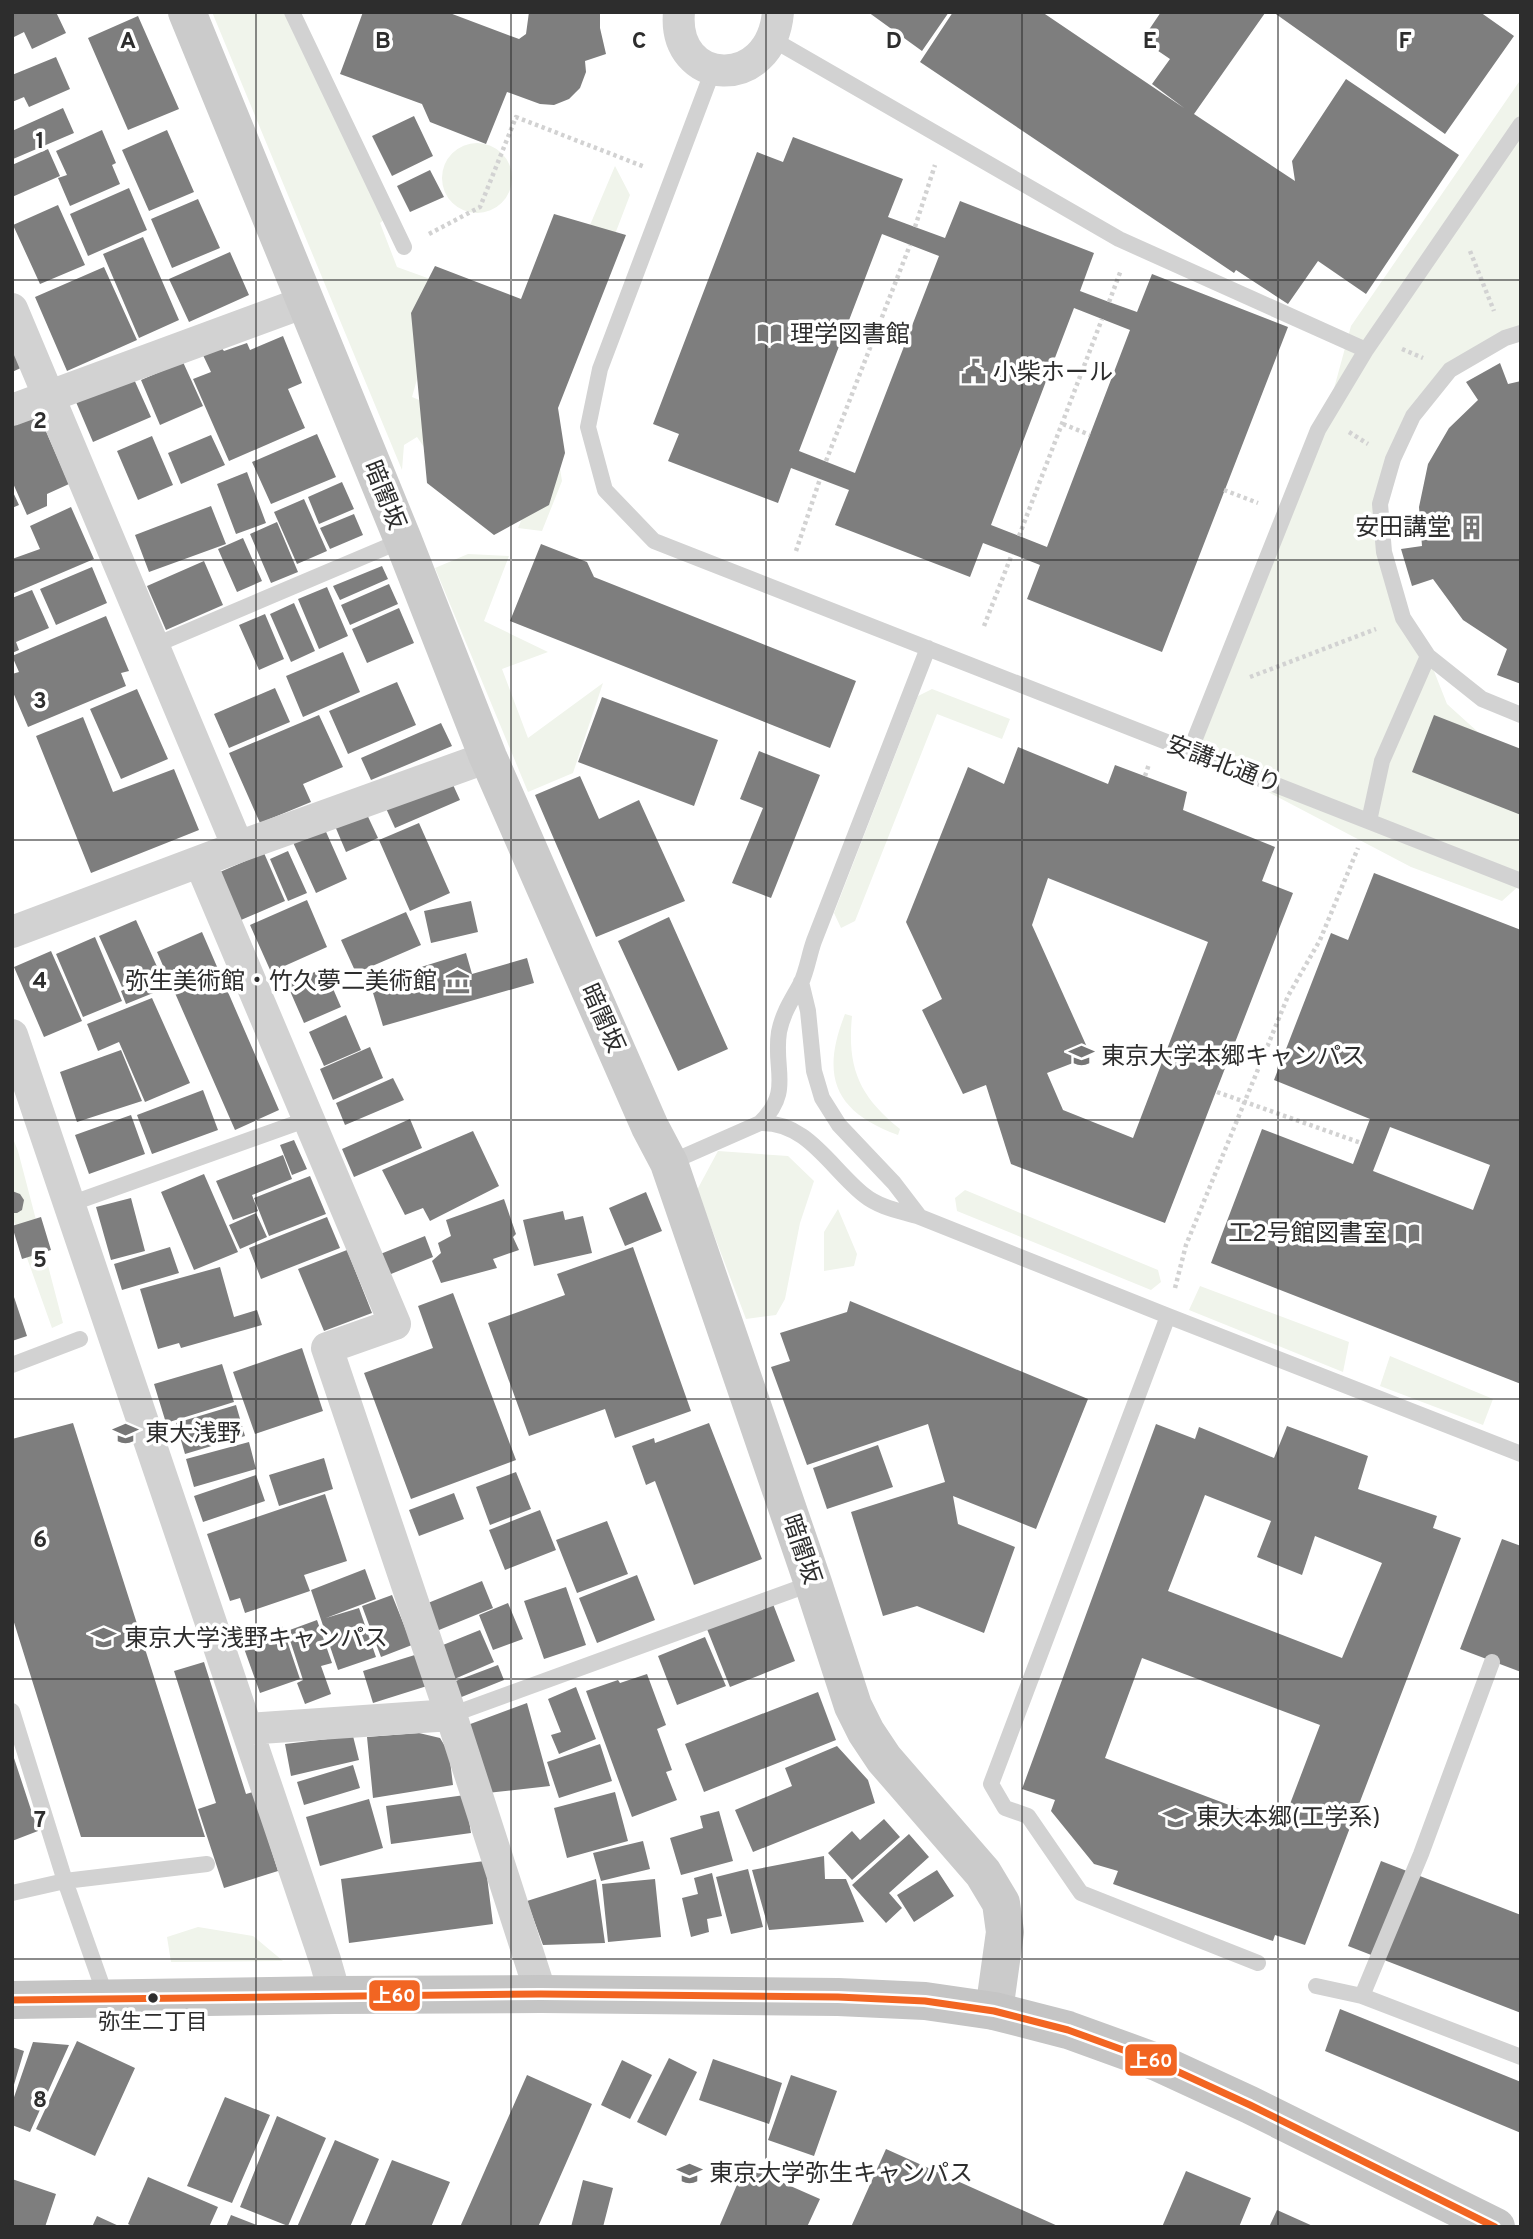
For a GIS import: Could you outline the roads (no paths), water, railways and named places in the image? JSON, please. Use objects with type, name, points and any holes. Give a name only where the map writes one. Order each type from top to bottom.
[{"type":"main road","points":[[12,2000],[541,1994],[838,1997],[925,2001],[994,2011],[1068,2030],[1159,2063],[1496,2227]]},
{"type":"street","name":"暗闇坂","points":[[187,12],[403,540],[488,757],[650,1127],[669,1163],[853,1706],[884,1759],[983,1873],[1001,1903],[1005,1932],[994,2011]]},
{"type":"street","points":[[679,12],[678,26],[683,47],[697,61],[713,70],[732,70],[750,65],[765,52],[775,25]]},
{"type":"street","points":[[12,410],[305,302]]},
{"type":"street","points":[[12,309],[238,847]]},
{"type":"street","points":[[12,932],[488,757]]},
{"type":"street","points":[[200,862],[395,1324],[327,1348],[451,1715],[541,1994]]},
{"type":"street","points":[[12,1035],[248,1728],[326,1960],[335,1995]]},
{"type":"street","points":[[248,1728],[451,1715]]},
{"type":"lane","points":[[292,12],[404,247]]},
{"type":"lane","points":[[775,25],[943,137],[1119,239],[1366,350]]},
{"type":"lane","name":"安講北通り","points":[[713,70],[600,369],[588,427],[605,490],[654,541],[1521,881]]},
{"type":"lane","points":[[1190,751],[1318,430],[1366,350],[1521,124]]},
{"type":"lane","points":[[1513,335],[1450,370],[1413,416],[1393,459],[1380,504],[1384,552],[1403,618],[1428,656],[1482,699],[1521,715]]},
{"type":"lane","points":[[153,646],[403,540]]},
{"type":"lane","points":[[760,1123],[771,1112],[781,1091],[779,1032],[789,1000],[801,982],[814,941],[928,648]]},
{"type":"lane","points":[[1369,821],[1382,761],[1428,656]]},
{"type":"lane","points":[[801,982],[808,1011],[814,1071],[822,1098],[839,1125],[894,1183],[920,1216]]},
{"type":"lane","points":[[70,1204],[308,1119]]},
{"type":"lane","points":[[669,1163],[760,1123],[775,1122],[794,1130],[818,1149],[865,1196],[887,1208],[920,1216],[1521,1454]]},
{"type":"lane","points":[[1168,1316],[990,1784],[1005,1808],[1028,1816],[1081,1893],[1258,1963]]},
{"type":"lane","points":[[12,1365],[80,1339]]},
{"type":"lane","points":[[451,1715],[813,1583]]},
{"type":"lane","points":[[1362,1996],[1421,1854],[1492,1661]]},
{"type":"lane","points":[[12,1711],[65,1881],[107,1999]]},
{"type":"lane","points":[[12,1893],[65,1881],[207,1864]]},
{"type":"lane","points":[[1316,1986],[1362,1996],[1521,2057]]},
{"type":"place","name":"理学図書館","points":[[770,334]]},
{"type":"place","name":"小柴ホール","points":[[973,372]]},
{"type":"place","name":"安田講堂","points":[[1471,527]]},
{"type":"place","name":"弥生美術館・竹久夢二美術館","points":[[457,981]]},
{"type":"place","name":"東京大学本郷キャンパス","points":[[1081,1056]]},
{"type":"place","name":"工2号館図書室","points":[[1407,1233]]},
{"type":"place","name":"東大浅野","points":[[125,1433]]},
{"type":"place","name":"東京大学浅野キャンパス","points":[[104,1638]]},
{"type":"place","name":"東大本郷(工学系)","points":[[1176,1817]]},
{"type":"place","name":"弥生二丁目","points":[[153,1998]]},
{"type":"place","name":"東京大学弥生キャンパス","points":[[689,2173]]}]
